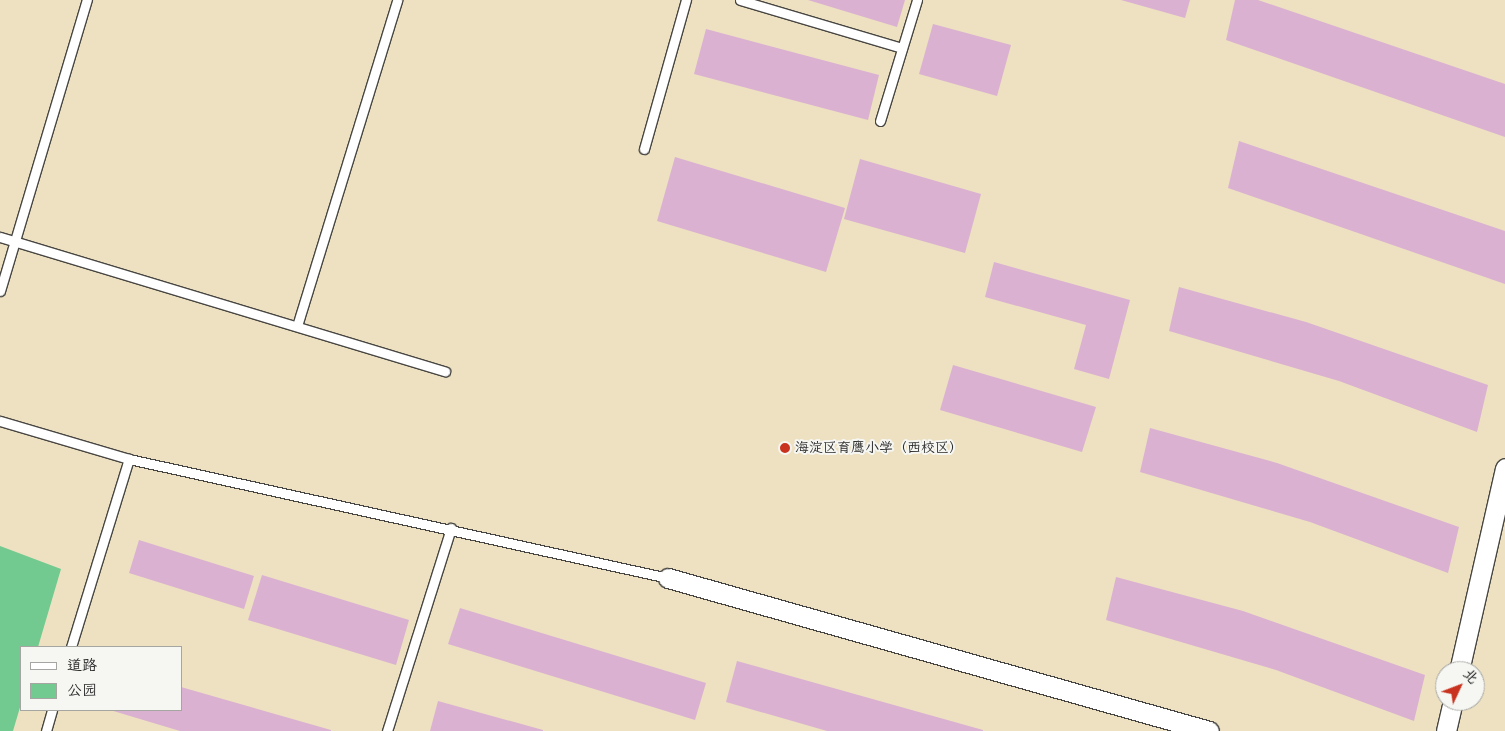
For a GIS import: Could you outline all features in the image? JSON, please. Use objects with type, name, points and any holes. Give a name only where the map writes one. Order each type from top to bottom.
[{"type":"street","points":[[1462,661],[1505,468]]},
{"type":"street","points":[[668,578],[1209,731]]},
{"type":"street","points":[[1446,731],[1451,711]]},
{"type":"lane","points":[[0,291],[87,0]]},
{"type":"lane","points":[[297,326],[397,0]]},
{"type":"lane","points":[[644,149],[686,0]]},
{"type":"lane","points":[[740,0],[902,48]]},
{"type":"lane","points":[[880,121],[917,0]]},
{"type":"lane","points":[[0,237],[445,371]]},
{"type":"lane","points":[[0,421],[129,459],[451,528],[668,578]]},
{"type":"lane","points":[[71,646],[129,459]]},
{"type":"lane","points":[[387,731],[451,528]]},
{"type":"lane","points":[[46,731],[52,711]]},
{"type":"green space","points":[[0,546],[61,569],[38,646],[20,646],[20,707],[13,731],[0,731]]},
{"type":"building","points":[[808,0],[905,0],[897,27]]},
{"type":"building","points":[[1121,0],[1190,0],[1185,18]]},
{"type":"building","points":[[1235,0],[1258,0],[1505,84],[1505,137],[1226,40]]},
{"type":"building","points":[[933,24],[1011,45],[997,96],[919,74]]},
{"type":"building","points":[[706,29],[879,75],[868,120],[694,74]]},
{"type":"building","points":[[1239,141],[1505,231],[1505,284],[1228,188]]},
{"type":"building","points":[[675,157],[845,208],[826,272],[657,221]]},
{"type":"building","points":[[860,159],[981,194],[965,253],[844,219]]},
{"type":"building","points":[[994,262],[1130,300],[1109,379],[1074,369],[1086,325],[985,297]]},
{"type":"building","points":[[1179,287],[1306,322],[1488,385],[1477,432],[1339,381],[1169,331]]},
{"type":"building","points":[[953,365],[1096,407],[1082,452],[940,410]]},
{"type":"building","points":[[1150,428],[1277,463],[1459,527],[1448,573],[1310,522],[1140,472]]},
{"type":"building","points":[[139,540],[254,576],[244,609],[129,573]]},
{"type":"building","points":[[262,575],[409,620],[396,665],[248,620]]},
{"type":"building","points":[[1116,577],[1243,611],[1425,675],[1414,721],[1276,670],[1106,620]]},
{"type":"building","points":[[460,608],[706,683],[695,720],[448,644]]},
{"type":"building","points":[[737,661],[983,731],[827,731],[726,702]]},
{"type":"building","points":[[182,687],[331,730],[331,731],[180,731],[113,711],[182,711]]},
{"type":"building","points":[[438,701],[543,730],[543,731],[430,731]]},
{"type":"place","name":"海淀区育鹰小学（西校区）","points":[[785,448]]}]
